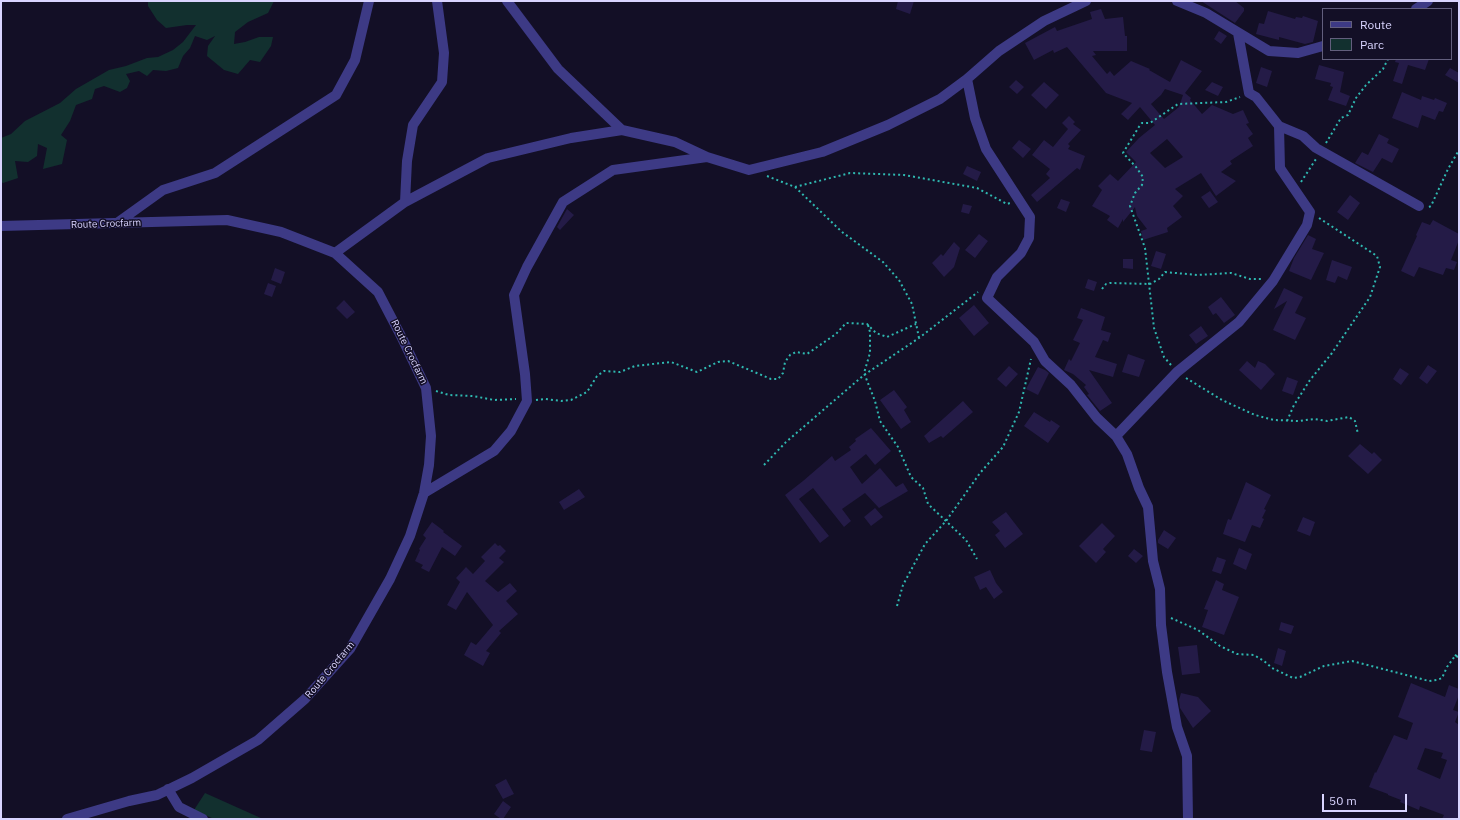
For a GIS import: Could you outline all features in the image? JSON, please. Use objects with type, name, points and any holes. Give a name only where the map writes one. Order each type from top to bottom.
[{"type":"street","points":[[116,223],[164,190],[215,173],[336,95],[355,60],[369,1]]},
{"type":"street","points":[[405,202],[407,160],[413,125],[442,82],[444,53],[437,1]]},
{"type":"street","points":[[506,1],[558,68],[622,130]]},
{"type":"street","points":[[335,254],[405,202],[488,158],[571,138],[622,130],[675,142],[707,157],[749,170],[822,152],[888,125],[940,99],[967,79],[999,51],[1044,21],[1086,1]]},
{"type":"street","points":[[1177,1],[1206,13],[1238,34],[1269,50],[1298,53],[1322,46]]},
{"type":"street","points":[[1418,8],[1428,1]]},
{"type":"street","points":[[1238,34],[1249,93],[1256,97],[1279,126],[1303,136],[1316,148],[1419,206]]},
{"type":"street","points":[[967,79],[975,118],[986,149],[1030,217],[1029,238],[1021,253],[996,277],[987,298],[1034,342],[1045,361],[1071,386],[1097,418],[1116,436],[1127,454],[1139,488],[1148,507],[1153,561],[1160,589],[1161,625],[1167,672],[1178,727],[1187,756],[1188,819]]},
{"type":"street","points":[[1116,436],[1177,372],[1239,322],[1273,281],[1307,225],[1310,212],[1280,168],[1279,126]]},
{"type":"street","points":[[424,493],[494,451],[511,431],[527,401],[525,374],[514,295],[563,202],[613,170],[707,157]]},
{"type":"street","name":"Route Crocfarm","points":[[1,226],[227,220],[281,232],[335,254],[378,292],[426,388],[431,436],[429,465],[424,493],[410,536],[390,579],[350,649],[305,699],[258,740],[192,778],[157,795],[129,801],[67,819]]},
{"type":"street","points":[[168,789],[179,807],[203,819]]},
{"type":"path","points":[[1295,190],[1309,171],[1340,118],[1348,115],[1356,98],[1366,85],[1383,69],[1388,60]]},
{"type":"path","points":[[1249,93],[1226,102],[1178,104],[1150,123],[1142,123],[1122,153],[1136,166],[1143,177],[1142,185],[1135,193],[1130,206],[1145,248],[1154,328],[1158,343],[1164,357],[1177,372],[1239,408],[1255,415],[1274,420],[1299,421],[1314,419],[1327,421],[1349,417],[1355,421],[1358,434]]},
{"type":"path","points":[[1419,206],[1424,210],[1431,206],[1448,169],[1459,150]]},
{"type":"path","points":[[749,170],[795,187],[842,232],[883,262],[898,280],[912,304],[919,338]]},
{"type":"path","points":[[795,187],[850,173],[904,174],[977,188],[1007,204],[1012,202],[1016,197]]},
{"type":"path","points":[[1287,421],[1294,405],[1310,380],[1332,353],[1370,297],[1380,267],[1377,256],[1310,212]]},
{"type":"path","points":[[1102,289],[1106,284],[1110,283],[1150,284],[1159,279],[1165,272],[1197,275],[1231,273],[1250,279],[1268,279],[1273,281]]},
{"type":"path","points":[[764,465],[786,442],[864,375],[919,338],[979,291]]},
{"type":"path","points":[[426,388],[449,395],[472,396],[494,400],[515,398],[527,401],[545,398],[561,401],[571,400],[587,392],[597,376],[604,371],[620,372],[635,366],[671,362],[697,372],[718,362],[728,361],[771,379],[778,379],[783,373],[785,362],[790,355],[796,352],[807,354],[836,334],[846,323],[867,324],[876,333],[887,337],[916,324]]},
{"type":"path","points":[[867,324],[870,332],[870,353],[864,375],[875,401],[880,420],[898,447],[911,476],[922,488],[928,504],[966,540],[977,559]]},
{"type":"path","points":[[897,606],[903,586],[925,544],[946,521],[980,473],[1003,447],[1019,412],[1029,372],[1034,342]]},
{"type":"path","points":[[1161,625],[1170,618],[1173,619],[1198,630],[1220,646],[1237,654],[1254,655],[1272,668],[1293,678],[1300,677],[1324,666],[1352,661],[1429,681],[1437,680],[1442,678],[1447,667],[1459,652]]},
{"type":"path","points":[[1455,656],[1459,657]]},
{"type":"green space","points":[[148,1],[274,1],[268,13],[248,22],[235,32],[234,44],[259,37],[273,37],[271,46],[260,62],[250,60],[238,74],[224,70],[207,56],[208,46],[215,36],[207,40],[195,36],[190,48],[183,56],[178,68],[166,71],[153,70],[147,76],[139,71],[126,74],[130,81],[127,88],[120,92],[104,86],[95,89],[92,99],[76,105],[70,121],[61,135],[67,140],[62,164],[43,169],[47,148],[38,144],[37,156],[28,162],[15,161],[18,178],[3,183],[1,182],[1,138],[11,134],[25,121],[60,103],[76,89],[109,70],[126,66],[147,58],[158,57],[173,50],[183,42],[196,25],[166,28],[157,20],[148,6]]},
{"type":"green space","points":[[205,793],[263,819],[214,819],[194,810]]},
{"type":"building","points":[[898,1],[914,1],[910,14],[896,9]]},
{"type":"building","points":[[1201,1],[1235,1],[1244,8],[1244,11],[1235,23]]},
{"type":"building","points":[[1101,9],[1105,19],[1123,17],[1125,36],[1127,36],[1127,51],[1093,51],[1096,55],[1092,56],[1107,74],[1110,71],[1114,76],[1131,61],[1150,69],[1149,70],[1170,82],[1181,60],[1202,71],[1185,93],[1191,98],[1190,100],[1202,114],[1212,105],[1233,114],[1243,110],[1249,123],[1246,124],[1253,134],[1248,138],[1253,146],[1230,161],[1232,164],[1221,172],[1236,181],[1216,196],[1201,173],[1175,189],[1183,196],[1173,206],[1182,217],[1167,228],[1168,232],[1143,240],[1141,231],[1147,229],[1137,216],[1135,207],[1123,222],[1123,219],[1118,228],[1107,220],[1110,216],[1092,206],[1102,190],[1098,186],[1110,174],[1118,181],[1136,162],[1126,152],[1139,138],[1155,125],[1140,107],[1128,120],[1121,114],[1132,103],[1106,93],[1067,47],[1054,53],[1053,50],[1034,60],[1025,43],[1055,27],[1057,31],[1092,19],[1090,12]],"holes":[[[1165,89],[1183,95],[1179,107],[1164,119],[1151,104]],[[1167,139],[1183,157],[1165,168],[1150,153]]]},
{"type":"building","points":[[1268,11],[1295,19],[1296,17],[1302,18],[1303,16],[1318,21],[1313,42],[1305,44],[1279,37],[1279,40],[1256,34],[1259,23],[1264,24]]},
{"type":"building","points":[[1219,31],[1227,36],[1221,44],[1214,39]]},
{"type":"building","points":[[1396,60],[1429,60],[1425,70],[1408,65],[1402,84],[1393,81],[1399,63],[1395,62]]},
{"type":"building","points":[[1319,65],[1344,72],[1340,92],[1350,96],[1346,106],[1328,100],[1333,87],[1330,86],[1331,83],[1315,79]]},
{"type":"building","points":[[1261,67],[1272,71],[1267,87],[1256,83]]},
{"type":"building","points":[[1450,68],[1459,73],[1459,83],[1445,75]]},
{"type":"building","points":[[1016,80],[1024,87],[1017,94],[1009,87]]},
{"type":"building","points":[[1044,82],[1059,95],[1046,109],[1031,95]]},
{"type":"building","points":[[1212,82],[1223,87],[1218,96],[1205,90]]},
{"type":"building","points":[[1402,92],[1421,100],[1422,96],[1434,100],[1435,98],[1447,103],[1443,112],[1439,111],[1435,120],[1422,115],[1418,128],[1392,118]]},
{"type":"building","points":[[1069,116],[1075,122],[1073,124],[1081,130],[1068,144],[1070,146],[1068,149],[1085,156],[1080,170],[1077,168],[1037,202],[1031,195],[1050,178],[1046,174],[1050,169],[1032,155],[1044,140],[1053,147],[1068,129],[1062,123]]},
{"type":"building","points":[[1379,134],[1389,139],[1387,143],[1399,149],[1392,163],[1382,158],[1373,172],[1355,163],[1362,152],[1368,155]]},
{"type":"building","points":[[1019,140],[1031,149],[1023,158],[1012,148]]},
{"type":"building","points":[[967,166],[981,172],[977,181],[963,174]]},
{"type":"building","points":[[1210,191],[1218,202],[1209,208],[1201,197]]},
{"type":"building","points":[[1350,195],[1360,203],[1348,220],[1337,212]]},
{"type":"building","points":[[1061,199],[1070,202],[1066,212],[1057,208]]},
{"type":"building","points":[[963,204],[972,206],[969,214],[961,212]]},
{"type":"building","points":[[567,209],[574,215],[560,230],[557,227]]},
{"type":"building","points":[[1433,220],[1459,234],[1459,240],[1451,260],[1457,262],[1454,270],[1446,268],[1443,275],[1419,267],[1414,277],[1401,271],[1422,222],[1430,225]]},
{"type":"building","points":[[979,234],[988,241],[975,258],[965,250]]},
{"type":"building","points":[[1308,235],[1316,239],[1312,249],[1324,253],[1311,280],[1289,271],[1294,258]]},
{"type":"building","points":[[954,242],[960,248],[954,267],[944,277],[932,263],[941,254],[943,256]]},
{"type":"building","points":[[1156,251],[1166,254],[1161,269],[1151,266]]},
{"type":"building","points":[[1123,259],[1133,259],[1133,269],[1123,268]]},
{"type":"building","points":[[1332,260],[1352,267],[1347,280],[1338,276],[1335,283],[1326,280]]},
{"type":"building","points":[[275,268],[285,272],[281,284],[271,280]]},
{"type":"building","points":[[1088,279],[1097,282],[1094,291],[1085,288]]},
{"type":"building","points":[[268,283],[276,286],[272,297],[264,294]]},
{"type":"building","points":[[1284,288],[1303,297],[1295,313],[1306,318],[1295,340],[1273,330],[1287,301],[1274,309]]},
{"type":"building","points":[[1221,297],[1235,315],[1224,323],[1216,313],[1213,315],[1208,307]]},
{"type":"building","points":[[344,300],[355,312],[347,319],[336,308]]},
{"type":"building","points":[[974,305],[989,323],[974,336],[959,318]]},
{"type":"building","points":[[1081,308],[1105,317],[1101,330],[1111,333],[1108,342],[1103,340],[1095,357],[1117,364],[1113,377],[1089,370],[1112,403],[1100,411],[1087,395],[1089,394],[1084,387],[1086,385],[1073,374],[1064,370],[1069,359],[1071,361],[1080,343],[1073,340],[1083,320],[1077,318]]},
{"type":"building","points":[[1201,326],[1208,336],[1196,344],[1189,335]]},
{"type":"building","points":[[1128,354],[1145,360],[1139,377],[1122,372]]},
{"type":"building","points":[[1247,361],[1255,368],[1258,361],[1265,364],[1275,374],[1261,390],[1239,370]]},
{"type":"building","points":[[1428,365],[1437,371],[1427,384],[1419,378]]},
{"type":"building","points":[[1009,366],[1018,374],[1006,387],[997,379]]},
{"type":"building","points":[[1038,367],[1049,373],[1038,395],[1026,389]]},
{"type":"building","points":[[1400,368],[1409,374],[1401,385],[1393,379]]},
{"type":"building","points":[[1287,377],[1298,381],[1293,395],[1282,391]]},
{"type":"building","points":[[894,390],[907,407],[904,410],[911,422],[901,429],[880,400]]},
{"type":"building","points":[[963,401],[973,412],[943,438],[941,436],[929,443],[924,436]]},
{"type":"building","points":[[1034,412],[1050,422],[1051,420],[1060,426],[1048,443],[1024,426]]},
{"type":"building","points":[[871,428],[891,451],[875,465],[866,454],[850,467],[862,484],[880,468],[896,487],[903,483],[908,491],[879,508],[865,493],[842,509],[851,521],[844,527],[813,488],[799,499],[829,536],[820,543],[785,495],[832,456],[835,461],[851,450],[849,447],[856,441],[855,439]]},
{"type":"building","points":[[1360,444],[1372,454],[1374,452],[1382,460],[1368,474],[1348,456]]},
{"type":"building","points":[[1246,482],[1271,495],[1264,509],[1266,510],[1262,518],[1264,519],[1260,528],[1252,525],[1245,542],[1223,534],[1228,519],[1231,520]]},
{"type":"building","points":[[579,489],[585,497],[564,510],[559,502]]},
{"type":"building","points":[[875,508],[883,517],[871,526],[864,517]]},
{"type":"building","points":[[1006,512],[1023,534],[1005,548],[995,535],[1000,531],[992,522]]},
{"type":"building","points":[[1303,517],[1315,522],[1310,536],[1297,531]]},
{"type":"building","points":[[432,522],[462,546],[455,556],[442,547],[429,572],[421,568],[423,565],[415,561],[420,550],[419,549],[426,538],[423,535]]},
{"type":"building","points":[[1102,523],[1115,536],[1103,549],[1106,552],[1096,563],[1079,546]]},
{"type":"building","points":[[1164,530],[1176,538],[1168,549],[1158,543],[1158,540]]},
{"type":"building","points":[[495,543],[498,546],[500,545],[506,551],[499,558],[504,562],[485,581],[498,592],[510,583],[517,591],[506,601],[518,614],[499,631],[501,633],[486,651],[490,653],[483,666],[464,655],[471,642],[476,645],[493,625],[467,592],[456,610],[447,605],[460,582],[456,578],[466,567],[473,574],[485,561],[481,557]]},
{"type":"building","points":[[1239,548],[1252,554],[1246,570],[1233,564]]},
{"type":"building","points":[[1134,549],[1143,556],[1136,563],[1128,556]]},
{"type":"building","points":[[1217,557],[1226,560],[1221,574],[1212,571]]},
{"type":"building","points":[[990,570],[996,583],[1003,592],[994,599],[986,587],[980,590],[974,577]]},
{"type":"building","points":[[1216,580],[1224,584],[1222,590],[1239,597],[1224,635],[1202,627],[1208,610],[1204,609]]},
{"type":"building","points":[[1281,622],[1294,626],[1291,634],[1279,630]]},
{"type":"building","points":[[1197,645],[1200,673],[1182,675],[1178,647]]},
{"type":"building","points":[[1278,648],[1286,651],[1282,666],[1274,663]]},
{"type":"building","points":[[1411,683],[1445,697],[1449,685],[1459,689],[1459,695],[1453,710],[1459,712],[1455,722],[1459,725],[1459,819],[1442,819],[1444,815],[1420,806],[1419,810],[1400,802],[1401,800],[1388,794],[1369,787],[1394,735],[1407,740],[1413,723],[1398,717]],"holes":[[[1425,748],[1443,753],[1441,758],[1447,760],[1440,779],[1417,769]]]},
{"type":"building","points":[[1181,693],[1198,697],[1211,711],[1193,728],[1180,708],[1179,700]]},
{"type":"building","points":[[1144,730],[1156,732],[1152,752],[1140,750]]},
{"type":"building","points":[[506,779],[514,794],[503,799],[495,785]]},
{"type":"building","points":[[503,801],[511,807],[503,819],[501,819],[494,814]]}]
